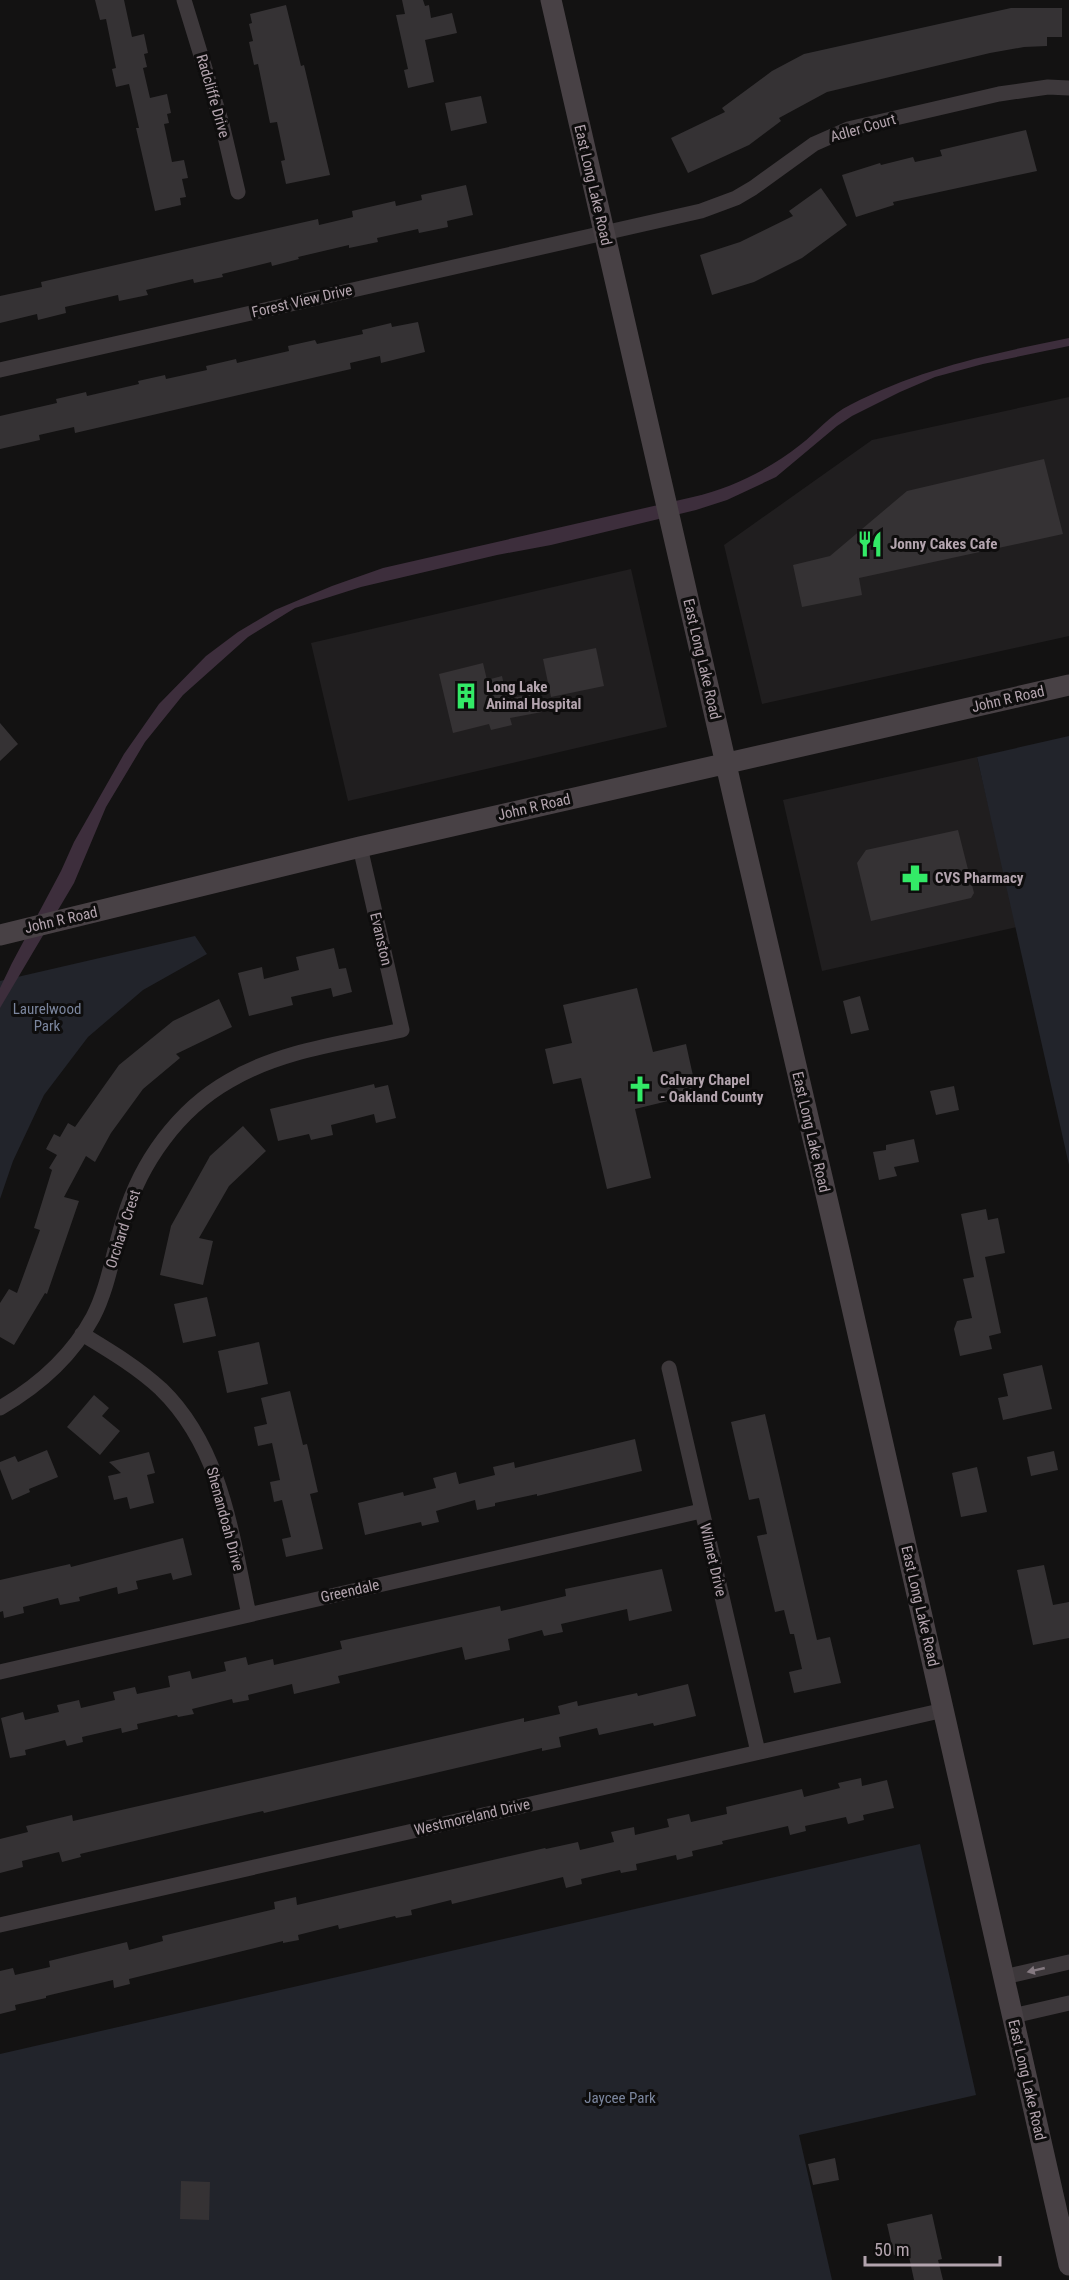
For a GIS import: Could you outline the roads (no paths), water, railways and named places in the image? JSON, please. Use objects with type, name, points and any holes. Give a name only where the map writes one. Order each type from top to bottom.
[{"type":"main road","name":"East Long Lake Road","points":[[551,0],[1004,1977],[1066,2236],[1069,2265]]},
{"type":"main road","name":"John R Road","points":[[0,935],[360,847],[1069,685]]},
{"type":"street","name":"Radcliffe Drive","points":[[184,0],[222,124],[238,192]]},
{"type":"street","name":"Adler Court","points":[[604,232],[701,211],[736,198],[814,144],[848,129],[999,94],[1048,87],[1069,88]]},
{"type":"street","name":"Forest View Drive","points":[[0,370],[604,232]]},
{"type":"street","name":"Evanston","points":[[360,847],[402,1030]]},
{"type":"street","name":"Orchard Crest","points":[[0,1408],[54,1370],[82,1334],[104,1290],[124,1217],[142,1173],[156,1150],[186,1114],[226,1082],[269,1062],[402,1030]]},
{"type":"street","name":"Shenandoah Drive","points":[[82,1334],[122,1358],[161,1389],[177,1407],[198,1438],[213,1468],[221,1491],[249,1615]]},
{"type":"street","name":"Wilmet Drive","points":[[669,1368],[758,1752]]},
{"type":"street","name":"Greendale","points":[[0,1672],[701,1511]]},
{"type":"street","name":"Westmoreland Drive","points":[[0,1925],[944,1710]]},
{"type":"street","points":[[1004,1977],[1069,1962]]},
{"type":"street","points":[[1013,2016],[1069,2003]]},
{"type":"place","name":"Jonny Cakes Cafe","points":[[870,544]]},
{"type":"place","name":"Long Lake Animal Hospital","points":[[466,696]]},
{"type":"place","name":"CVS Pharmacy","points":[[915,878]]},
{"type":"place","name":"Calvary Chapel - Oakland County","points":[[640,1089]]},
{"type":"park label","name":"Laurelwood Park","points":[[47,1018]]},
{"type":"park label","name":"Jaycee Park","points":[[620,2098]]}]
